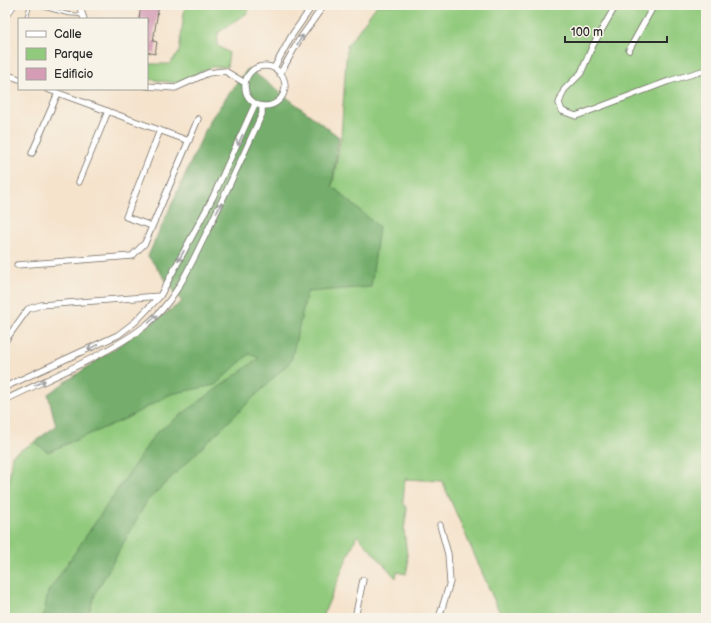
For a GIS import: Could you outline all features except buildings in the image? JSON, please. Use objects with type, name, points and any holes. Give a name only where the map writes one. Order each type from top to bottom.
[{"type":"street","points":[[5,17],[14,5]]},
{"type":"street","points":[[78,5],[84,17]]},
{"type":"street","points":[[274,68],[292,35],[313,5]]},
{"type":"street","points":[[280,74],[299,40],[324,5]]},
{"type":"street","points":[[616,5],[593,45],[581,73],[564,90],[559,103],[562,111],[576,116],[669,81],[706,70]]},
{"type":"street","points":[[629,50],[654,5]]},
{"type":"street","points":[[267,66],[274,68],[280,74],[284,80],[284,93],[275,104],[262,106],[255,104],[246,95],[245,83],[252,70],[267,66]]},
{"type":"street","points":[[148,86],[175,88],[208,73],[225,71],[245,83]]},
{"type":"street","points":[[6,76],[18,79]]},
{"type":"street","points":[[50,90],[189,141]]},
{"type":"street","points":[[32,153],[58,93]]},
{"type":"street","points":[[5,387],[118,335],[135,322],[160,296],[213,197],[255,104]]},
{"type":"street","points":[[5,400],[120,342],[145,326],[158,314],[180,284],[222,201],[262,114],[262,106]]},
{"type":"street","points":[[79,182],[108,111]]},
{"type":"street","points":[[17,265],[132,256],[145,243],[198,120]]},
{"type":"street","points":[[152,226],[126,217],[160,130]]},
{"type":"street","points":[[5,341],[28,309],[41,305],[160,296]]},
{"type":"street","points":[[439,618],[450,582],[448,554],[440,525]]},
{"type":"street","points":[[354,618],[363,580]]},
{"type":"lane","points":[[26,18],[30,5]]},
{"type":"lane","points":[[35,5],[84,17]]},
{"type":"green space","points":[[185,5],[253,5],[246,14],[218,33],[217,45],[229,53],[227,67],[211,67],[177,83],[148,79],[148,64],[169,64],[179,53]]},
{"type":"green space","points":[[377,5],[706,5],[706,618],[502,618],[442,481],[405,479],[403,502],[407,509],[404,530],[408,564],[406,574],[397,572],[396,578],[357,535],[322,618],[5,618],[5,513],[12,455],[315,283],[341,137],[347,46]]},
{"type":"green space","points":[[248,68],[339,137],[332,186],[379,227],[371,287],[307,292],[291,361],[147,501],[96,592],[87,618],[43,618],[48,592],[156,433],[259,358],[249,354],[215,385],[171,394],[125,419],[48,452],[34,442],[56,426],[48,394],[182,302],[148,256],[210,120]]}]
